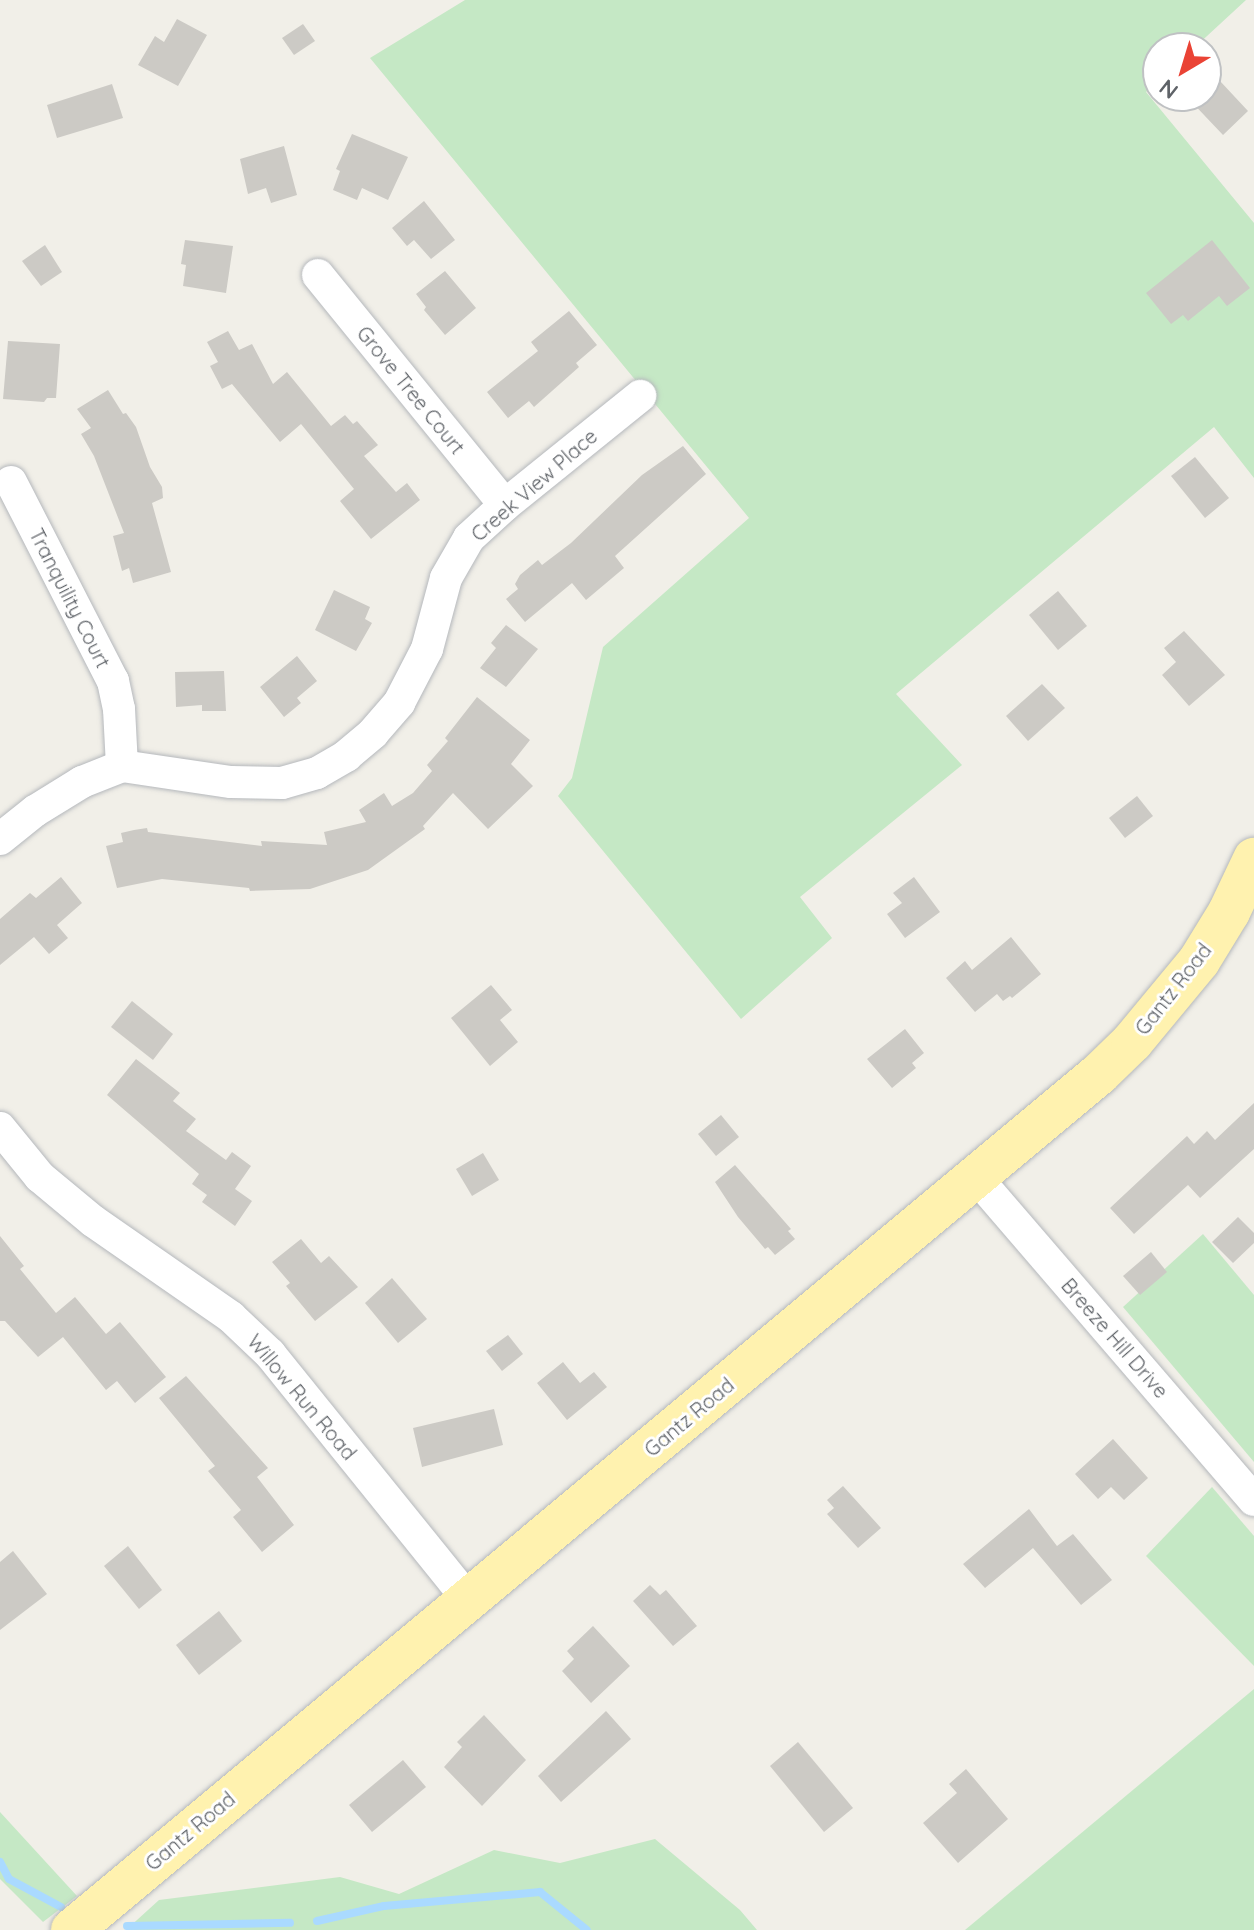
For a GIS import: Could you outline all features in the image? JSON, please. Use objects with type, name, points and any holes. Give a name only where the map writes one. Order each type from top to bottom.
[{"type":"main road","name":"Gantz Road","points":[[72,1930],[1098,1075],[1153,1018],[1199,961],[1229,912],[1254,859]]},
{"type":"street","name":"Grove Tree Court","points":[[318,275],[505,505]]},
{"type":"street","name":"Creek View Place","points":[[122,766],[231,782],[282,783],[317,773],[346,756],[373,733],[399,703],[427,649],[446,578],[469,538],[640,396]]},
{"type":"street","name":"Tranquility Court","points":[[11,482],[113,681],[119,709],[122,766]]},
{"type":"street","points":[[0,839],[35,811],[82,782],[122,766]]},
{"type":"street","name":"Willow Run Road","points":[[0,1128],[40,1177],[93,1221],[231,1317],[270,1354],[469,1601]]},
{"type":"street","name":"Breeze Hill Drive","points":[[976,1177],[1254,1500]]},
{"type":"green space","points":[[465,0],[1246,0],[1211,32],[1142,32],[1142,112],[1162,112],[1254,223],[1254,478],[1214,427],[896,694],[962,765],[800,897],[832,938],[741,1019],[558,796],[572,778],[603,647],[749,518],[370,58]]},
{"type":"green space","points":[[1203,1234],[1254,1295],[1254,1462],[1123,1307]]},
{"type":"green space","points":[[1212,1487],[1254,1536],[1254,1666],[1146,1556]]},
{"type":"green space","points":[[1254,1689],[1254,1930],[965,1930]]},
{"type":"green space","points":[[0,1812],[77,1896],[43,1922],[0,1879]]},
{"type":"green space","points":[[655,1839],[740,1910],[757,1930],[126,1930],[159,1900],[340,1877],[399,1894],[494,1850],[560,1863]]},
{"type":"building","points":[[177,19],[207,35],[178,86],[138,65],[155,36],[164,42]]},
{"type":"building","points":[[303,24],[315,41],[294,55],[282,38]]},
{"type":"building","points":[[1222,83],[1248,111],[1223,135],[1201,112],[1222,112]]},
{"type":"building","points":[[112,84],[123,118],[57,138],[47,105]]},
{"type":"building","points":[[352,134],[408,157],[388,200],[362,188],[357,200],[333,190],[340,171],[336,169]]},
{"type":"building","points":[[284,146],[297,195],[271,203],[266,188],[248,194],[240,159]]},
{"type":"building","points":[[424,201],[455,240],[431,259],[414,240],[407,246],[392,228]]},
{"type":"building","points":[[185,240],[233,246],[226,293],[183,286],[186,265],[181,264]]},
{"type":"building","points":[[1212,240],[1250,288],[1227,306],[1219,296],[1188,321],[1183,315],[1171,324],[1146,293]]},
{"type":"building","points":[[45,245],[62,272],[41,286],[22,261]]},
{"type":"building","points":[[445,271],[476,308],[445,335],[424,310],[426,307],[416,294]]},
{"type":"building","points":[[569,311],[597,345],[576,363],[579,367],[534,407],[529,401],[508,418],[487,392],[538,351],[531,342]]},
{"type":"building","points":[[228,331],[239,350],[252,344],[273,384],[287,372],[331,426],[345,415],[353,424],[357,421],[378,445],[364,456],[396,492],[407,483],[420,500],[371,539],[340,501],[354,489],[301,424],[280,442],[232,384],[222,389],[210,366],[218,362],[207,342]]},
{"type":"building","points":[[8,341],[60,344],[56,398],[47,398],[44,402],[3,399]]},
{"type":"building","points":[[108,390],[123,414],[126,413],[136,427],[150,467],[162,487],[163,498],[152,503],[171,572],[133,583],[129,568],[122,571],[113,536],[124,533],[94,456],[81,434],[91,428],[77,409]]},
{"type":"building","points":[[683,446],[706,474],[615,556],[624,568],[586,600],[572,583],[525,622],[506,599],[518,589],[515,584],[520,575],[538,560],[542,565],[571,543],[642,475]]},
{"type":"building","points":[[1195,457],[1229,498],[1205,518],[1171,476]]},
{"type":"building","points":[[334,590],[370,607],[365,619],[372,623],[356,651],[315,630]]},
{"type":"building","points":[[1058,591],[1087,626],[1058,650],[1029,615]]},
{"type":"building","points":[[506,625],[538,649],[506,687],[480,668],[496,648],[491,643]]},
{"type":"building","points":[[1184,631],[1225,675],[1189,706],[1162,675],[1176,662],[1164,648]]},
{"type":"building","points":[[297,656],[317,681],[297,698],[301,703],[284,717],[260,687]]},
{"type":"building","points":[[224,671],[226,711],[202,711],[202,705],[176,707],[175,672]]},
{"type":"building","points":[[1042,684],[1065,708],[1028,741],[1006,716]]},
{"type":"building","points":[[477,697],[530,740],[511,764],[533,786],[488,829],[453,793],[423,826],[425,829],[368,870],[310,889],[250,891],[249,888],[162,879],[117,888],[106,846],[123,842],[121,833],[134,830],[147,828],[148,832],[262,846],[261,841],[327,845],[324,832],[366,822],[359,810],[384,793],[392,806],[413,793],[432,771],[427,765],[448,741],[445,738]]},
{"type":"building","points":[[1137,796],[1153,816],[1125,838],[1109,818]]},
{"type":"building","points":[[61,877],[82,903],[57,925],[68,938],[49,954],[34,937],[0,965],[0,919],[30,893],[36,898]]},
{"type":"building","points":[[914,877],[940,912],[905,938],[887,914],[902,903],[893,893]]},
{"type":"building","points":[[1011,937],[1041,974],[1012,998],[1010,996],[1003,1001],[997,994],[975,1012],[946,978],[965,961],[972,970]]},
{"type":"building","points":[[491,985],[512,1010],[500,1020],[518,1042],[490,1066],[451,1018]]},
{"type":"building","points":[[132,1001],[173,1034],[153,1060],[111,1027]]},
{"type":"building","points":[[905,1029],[924,1053],[912,1063],[916,1068],[892,1088],[867,1059]]},
{"type":"building","points":[[136,1059],[180,1093],[173,1101],[196,1119],[186,1131],[226,1160],[232,1152],[251,1166],[235,1189],[252,1201],[235,1226],[202,1202],[207,1195],[192,1184],[199,1174],[107,1095]]},
{"type":"building","points":[[1254,1103],[1254,1149],[1200,1198],[1188,1185],[1134,1234],[1110,1208],[1187,1136],[1194,1144],[1207,1131],[1215,1140]]},
{"type":"building","points":[[721,1115],[739,1137],[716,1156],[698,1134]]},
{"type":"building","points":[[483,1153],[499,1180],[472,1196],[456,1169]]},
{"type":"building","points":[[735,1165],[791,1229],[788,1231],[795,1239],[775,1255],[768,1247],[765,1249],[738,1217],[715,1182]]},
{"type":"building","points":[[1238,1217],[1254,1233],[1254,1243],[1233,1263],[1212,1242]]},
{"type":"building","points":[[0,1236],[24,1266],[20,1269],[56,1313],[75,1297],[106,1334],[120,1322],[166,1377],[135,1403],[117,1381],[106,1390],[63,1337],[38,1357],[5,1321],[0,1321]]},
{"type":"building","points":[[301,1239],[321,1263],[329,1256],[358,1287],[315,1321],[286,1286],[290,1283],[272,1262]]},
{"type":"building","points":[[1151,1252],[1167,1272],[1140,1295],[1123,1276]]},
{"type":"building","points":[[392,1278],[427,1319],[398,1343],[365,1303]]},
{"type":"building","points":[[508,1335],[523,1354],[502,1371],[486,1351]]},
{"type":"building","points":[[563,1362],[580,1383],[594,1372],[607,1387],[567,1420],[537,1383]]},
{"type":"building","points":[[186,1376],[268,1468],[257,1477],[294,1525],[262,1552],[233,1517],[241,1510],[208,1471],[215,1466],[159,1398]]},
{"type":"building","points":[[494,1409],[503,1445],[422,1467],[413,1428]]},
{"type":"building","points":[[1113,1439],[1148,1478],[1124,1500],[1111,1487],[1098,1499],[1075,1474]]},
{"type":"building","points":[[843,1486],[881,1528],[858,1548],[827,1514],[834,1508],[827,1500]]},
{"type":"building","points":[[1029,1509],[1057,1546],[1073,1534],[1112,1580],[1081,1605],[1033,1548],[985,1588],[963,1564]]},
{"type":"building","points":[[128,1546],[162,1590],[139,1609],[104,1566]]},
{"type":"building","points":[[13,1551],[47,1594],[0,1630],[0,1562]]},
{"type":"building","points":[[650,1585],[660,1595],[666,1590],[697,1626],[673,1646],[633,1601]]},
{"type":"building","points":[[219,1611],[242,1641],[199,1675],[176,1645]]},
{"type":"building","points":[[593,1626],[630,1666],[591,1703],[562,1671],[574,1659],[567,1651]]},
{"type":"building","points":[[606,1711],[631,1739],[561,1802],[538,1776]]},
{"type":"building","points":[[484,1715],[526,1760],[482,1806],[444,1767],[462,1747],[457,1742]]},
{"type":"building","points":[[798,1742],[853,1808],[824,1832],[770,1766]]},
{"type":"building","points":[[403,1760],[426,1787],[372,1832],[349,1805]]},
{"type":"building","points":[[966,1769],[1008,1819],[958,1863],[923,1823],[957,1793],[949,1784]]},
{"type":"waterway","points":[[0,1862],[9,1879],[61,1907]]},
{"type":"waterway","points":[[317,1921],[384,1906],[540,1892],[587,1930]]},
{"type":"waterway","points":[[127,1926],[290,1923]]}]
